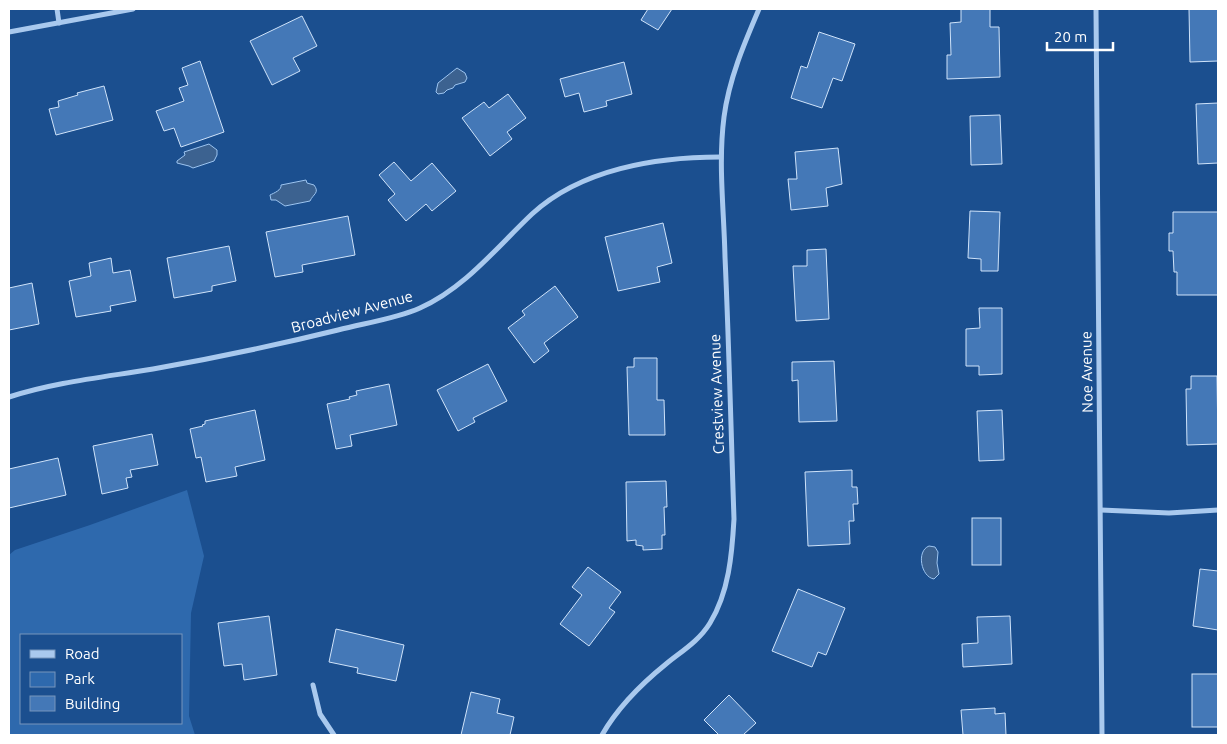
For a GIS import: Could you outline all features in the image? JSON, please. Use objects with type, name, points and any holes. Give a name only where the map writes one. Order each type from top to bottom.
[{"type":"street","points":[[56,9],[59,22]]},
{"type":"street","points":[[9,32],[132,9]]},
{"type":"street","name":"Crestview Avenue","points":[[602,735],[612,717],[632,694],[700,636],[717,611],[728,573],[732,553],[734,519],[720,157],[724,116],[730,87],[744,44],[759,9]]},
{"type":"street","name":"Noe Avenue","points":[[1096,9],[1102,735]]},
{"type":"street","name":"Broadview Avenue","points":[[9,397],[58,385],[166,367],[289,342],[420,308],[458,285],[534,212],[567,190],[585,181],[650,162],[695,157],[720,157]]},
{"type":"street","points":[[1101,510],[1169,513],[1218,510]]},
{"type":"street","points":[[313,684],[320,714],[334,735]]},
{"type":"green space","points":[[187,490],[204,556],[191,613],[189,716],[195,735],[9,735],[9,555],[15,550]]},
{"type":"shaded area","points":[[457,68],[465,73],[467,78],[465,82],[455,85],[444,93],[438,94],[436,92],[438,83]]},
{"type":"shaded area","points":[[209,144],[217,150],[214,161],[193,168],[177,163],[185,155],[184,152]]},
{"type":"shaded area","points":[[306,180],[307,183],[314,185],[316,190],[310,201],[285,206],[276,200],[271,200],[270,195],[279,190],[281,185]]},
{"type":"shaded area","points":[[929,546],[935,547],[938,552],[939,574],[934,579],[926,574],[921,558],[922,553]]},
{"type":"building","points":[[648,9],[672,9],[658,30],[641,20]]},
{"type":"building","points":[[961,9],[990,9],[990,27],[999,27],[1000,77],[947,79],[947,55],[951,55],[950,23],[961,22]]},
{"type":"building","points":[[1189,9],[1218,9],[1218,61],[1190,62]]},
{"type":"building","points":[[302,16],[317,46],[293,58],[300,71],[272,85],[250,41]]},
{"type":"building","points":[[819,32],[855,44],[842,81],[833,78],[822,108],[791,98],[801,66],[807,68]]},
{"type":"building","points":[[200,61],[224,132],[181,147],[174,128],[164,131],[156,111],[184,101],[179,88],[188,85],[182,68]]},
{"type":"building","points":[[624,62],[632,94],[606,101],[607,106],[584,112],[579,93],[565,97],[560,79]]},
{"type":"building","points":[[104,86],[113,120],[56,135],[49,109],[59,107],[58,101],[78,95],[77,93]]},
{"type":"building","points":[[508,94],[526,118],[507,132],[512,139],[490,156],[462,118],[484,102],[489,108]]},
{"type":"building","points":[[1218,103],[1218,163],[1198,164],[1196,104]]},
{"type":"building","points":[[1000,115],[1002,164],[971,165],[970,116]]},
{"type":"building","points":[[838,148],[842,184],[826,188],[828,206],[791,210],[788,179],[797,179],[795,152]]},
{"type":"building","points":[[394,162],[411,181],[432,163],[456,191],[432,211],[426,204],[406,221],[388,200],[395,194],[379,175]]},
{"type":"building","points":[[970,211],[1000,212],[998,271],[981,271],[981,259],[968,258]]},
{"type":"building","points":[[1173,212],[1218,212],[1218,295],[1177,295],[1177,272],[1174,272],[1173,251],[1169,251],[1169,233],[1173,233]]},
{"type":"building","points":[[348,216],[355,255],[302,265],[303,272],[275,277],[266,232]]},
{"type":"building","points":[[663,223],[672,263],[657,267],[660,282],[618,291],[605,237]]},
{"type":"building","points":[[229,246],[236,281],[212,286],[212,291],[174,298],[167,258]]},
{"type":"building","points":[[826,249],[829,319],[796,321],[793,266],[807,266],[807,250]]},
{"type":"building","points":[[111,258],[113,273],[130,270],[136,301],[110,306],[111,311],[76,317],[69,281],[91,276],[89,263]]},
{"type":"building","points":[[32,283],[39,324],[9,330],[9,288]]},
{"type":"building","points":[[555,286],[578,317],[544,343],[549,351],[534,363],[508,328],[525,315],[522,311]]},
{"type":"building","points":[[979,308],[1002,308],[1002,374],[979,375],[979,366],[966,366],[966,329],[980,328]]},
{"type":"building","points":[[634,358],[657,358],[657,400],[664,400],[665,435],[629,435],[627,367],[634,367]]},
{"type":"building","points":[[834,361],[837,421],[799,422],[798,380],[792,381],[792,362]]},
{"type":"building","points":[[488,364],[507,401],[473,418],[475,422],[458,431],[437,390]]},
{"type":"building","points":[[1191,376],[1217,376],[1218,444],[1187,445],[1186,389],[1191,389]]},
{"type":"building","points":[[389,384],[397,425],[350,435],[352,446],[336,449],[327,404],[350,399],[349,397],[357,395],[356,391]]},
{"type":"building","points":[[255,410],[265,460],[235,467],[237,476],[206,482],[201,457],[196,458],[190,429],[203,426],[205,421]]},
{"type":"building","points":[[1002,410],[1004,460],[979,461],[977,411]]},
{"type":"building","points":[[152,434],[158,465],[130,470],[132,477],[126,478],[128,488],[102,494],[93,446]]},
{"type":"building","points":[[58,458],[66,495],[9,508],[9,469]]},
{"type":"building","points":[[852,470],[852,487],[857,487],[858,504],[853,504],[854,521],[849,521],[850,544],[808,546],[805,472]]},
{"type":"building","points":[[666,481],[667,507],[664,507],[665,535],[662,535],[662,549],[643,550],[643,546],[636,545],[636,540],[627,541],[626,482]]},
{"type":"building","points":[[972,518],[1001,518],[1001,565],[972,565]]},
{"type":"building","points":[[588,567],[621,592],[609,608],[615,612],[589,646],[560,624],[582,595],[572,587]]},
{"type":"building","points":[[1200,569],[1218,571],[1218,630],[1193,626]]},
{"type":"building","points":[[798,589],[845,608],[826,655],[818,652],[812,667],[772,651]]},
{"type":"building","points":[[269,616],[277,675],[244,680],[242,664],[224,666],[218,623]]},
{"type":"building","points":[[1010,616],[1012,664],[963,667],[962,644],[978,643],[977,617]]},
{"type":"building","points":[[336,629],[404,645],[396,681],[357,673],[358,668],[329,662]]},
{"type":"building","points":[[1192,674],[1218,674],[1218,727],[1192,727]]},
{"type":"building","points":[[471,692],[500,699],[497,713],[514,717],[510,735],[461,735]]},
{"type":"building","points":[[729,695],[756,723],[743,735],[719,735],[704,720]]},
{"type":"building","points":[[995,708],[995,714],[1005,713],[1006,735],[963,735],[961,710]]}]
